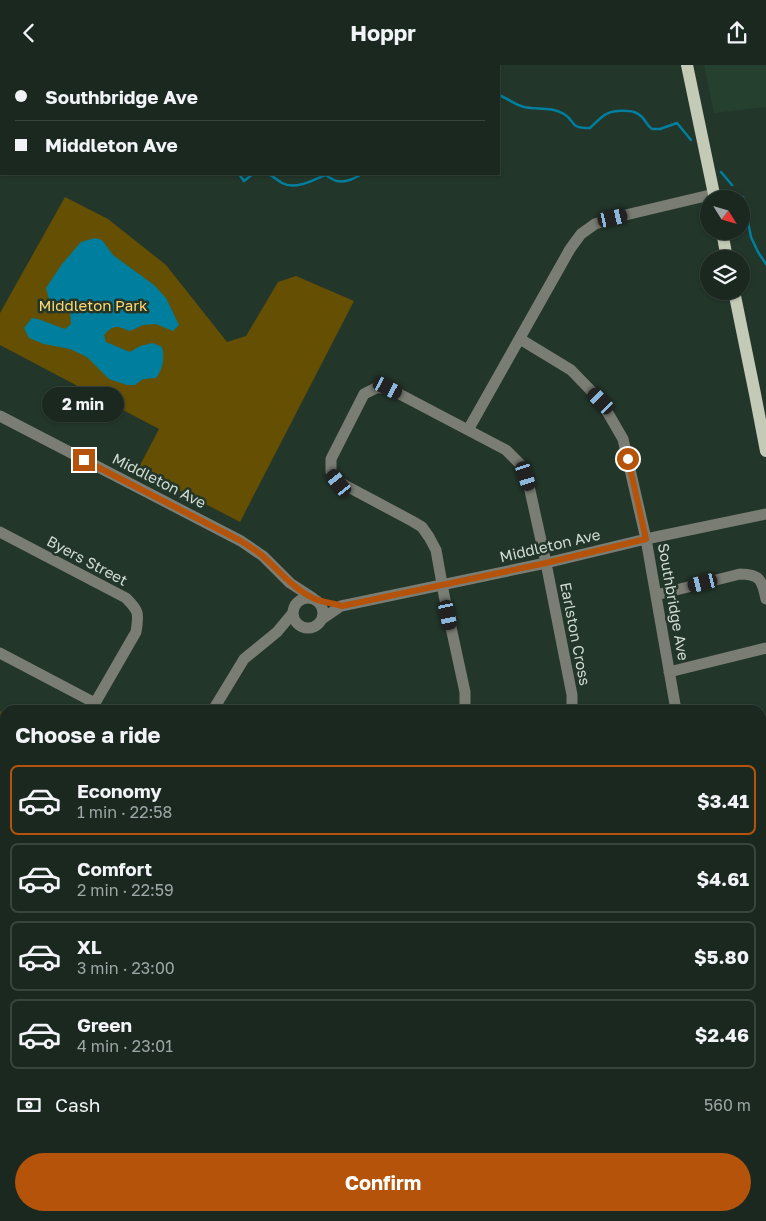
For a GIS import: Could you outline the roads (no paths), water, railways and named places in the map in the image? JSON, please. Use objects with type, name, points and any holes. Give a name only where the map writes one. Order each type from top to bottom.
[{"type":"main road","points":[[687,65],[713,190]]},
{"type":"main road","points":[[736,300],[766,451]]},
{"type":"street","points":[[468,430],[570,249],[581,234],[595,224],[613,218],[700,199]]},
{"type":"street","name":"Southbridge Ave","points":[[520,339],[571,371],[601,401],[623,439],[646,539],[675,705]]},
{"type":"street","name":"Earlston Cross","points":[[465,705],[465,692],[436,550],[429,537],[422,527],[412,521],[339,483],[331,472],[331,459],[364,394],[376,388],[388,388],[506,450],[522,466],[529,486],[546,563],[572,695],[572,705]]},
{"type":"street","name":"Middleton Ave","points":[[0,416],[241,541],[263,556],[290,583],[315,599]]},
{"type":"street","name":"Middleton Ave","points":[[342,606],[766,514]]},
{"type":"street","name":"Byers Street","points":[[0,532],[126,597],[136,608],[138,618],[136,632],[94,705]]},
{"type":"street","points":[[656,595],[740,574],[751,574],[757,577],[762,584],[766,599]]},
{"type":"street","points":[[295,586],[295,621],[300,627],[305,629],[316,627],[320,623],[324,612],[322,606],[315,599]]},
{"type":"street","points":[[216,705],[244,659],[277,631],[303,598],[342,606]]},
{"type":"street","points":[[322,619],[342,606]]},
{"type":"street","points":[[277,631],[282,632],[300,627]]},
{"type":"street","points":[[669,672],[766,648]]},
{"type":"street","points":[[0,653],[91,705]]},
{"type":"water","points":[[95,238],[102,240],[113,255],[154,285],[166,298],[179,325],[173,331],[156,324],[143,325],[130,331],[116,327],[110,329],[104,335],[106,342],[130,352],[140,346],[153,343],[162,347],[163,363],[156,378],[143,379],[135,385],[127,385],[109,379],[87,357],[70,349],[44,344],[29,338],[24,328],[32,318],[65,329],[71,324],[70,312],[49,299],[46,288],[62,264],[81,242]]},
{"type":"waterway","points":[[500,96],[524,107],[549,109],[559,112],[568,117],[576,126],[583,128],[590,128],[602,116],[611,112],[632,111],[637,113],[652,129],[660,129],[677,123],[691,140]]},
{"type":"waterway","points":[[721,172],[732,185]]},
{"type":"waterway","points":[[240,175],[244,181],[252,175]]},
{"type":"waterway","points":[[270,175],[282,183],[292,186],[304,184],[325,175]]},
{"type":"waterway","points":[[325,175],[340,181],[350,180],[360,175]]},
{"type":"waterway","points":[[750,232],[758,252],[766,264]]},
{"type":"park label","name":"Middleton Park","points":[[93,306]]}]
